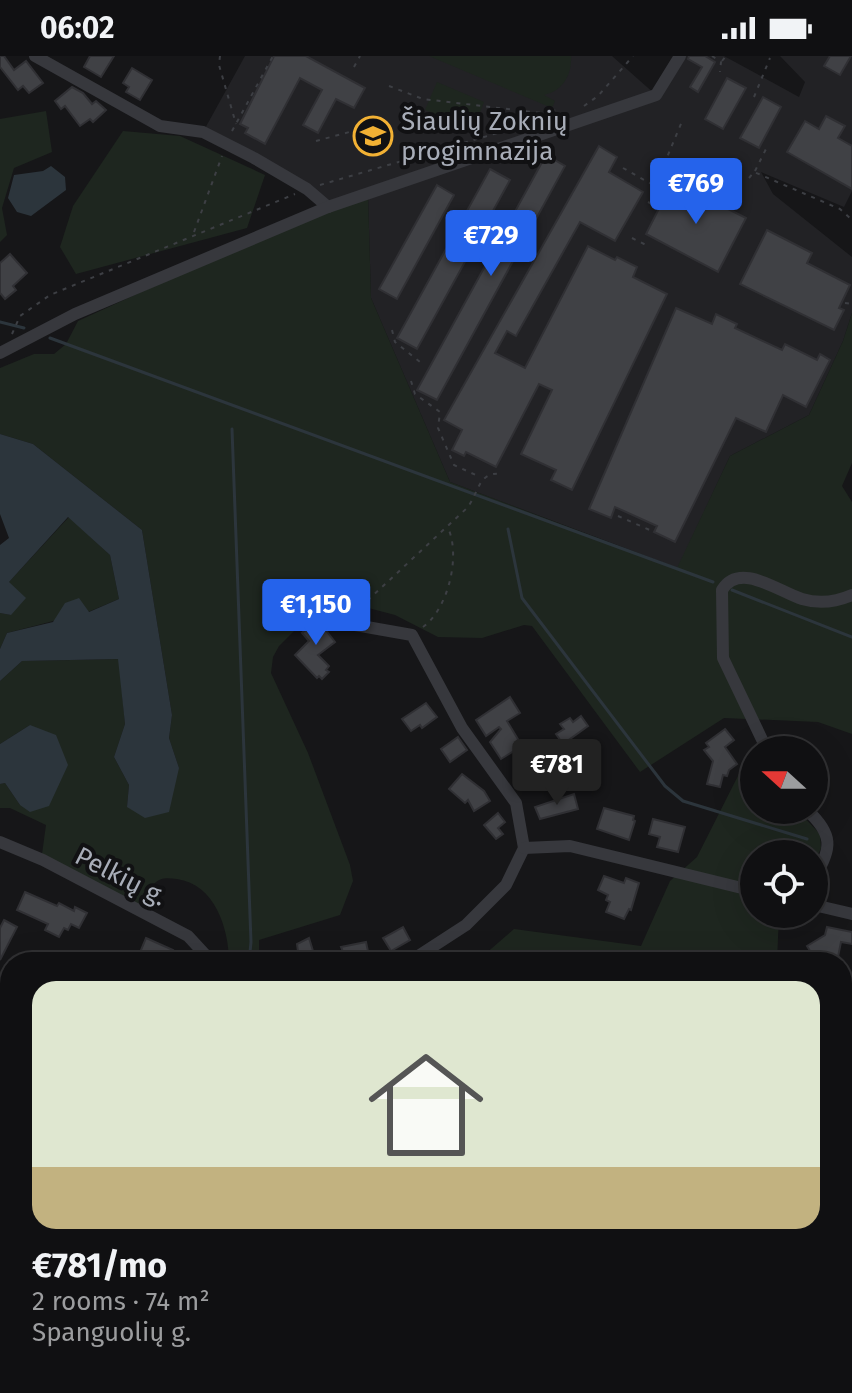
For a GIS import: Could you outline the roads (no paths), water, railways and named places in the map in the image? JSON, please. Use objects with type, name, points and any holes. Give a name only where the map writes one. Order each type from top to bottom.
[{"type":"street","points":[[35,56],[160,126],[203,132],[254,158],[307,189],[328,207]]},
{"type":"street","points":[[0,353],[75,314],[328,207],[656,95],[680,56]]},
{"type":"street","points":[[760,736],[723,658],[722,590],[733,579],[747,577],[815,602],[852,595]]},
{"type":"street","points":[[344,623],[412,635],[462,728],[516,803],[524,848],[506,885],[466,925],[424,952]]},
{"type":"street","points":[[822,824],[828,846]]},
{"type":"street","name":"Pelkių g.","points":[[0,842],[43,860],[188,936],[203,952]]},
{"type":"street","points":[[524,848],[570,846],[740,888]]},
{"type":"street","points":[[828,908],[852,914]]},
{"type":"waterway","points":[[0,322],[24,328]]},
{"type":"waterway","points":[[50,338],[713,582]]},
{"type":"waterway","points":[[232,429],[250,952]]},
{"type":"waterway","points":[[508,529],[522,598],[665,786],[683,801],[807,839]]},
{"type":"waterway","points":[[732,590],[852,637]]},
{"type":"place","name":"Šiaulių Zoknių progimnazija","points":[[373,136]]}]
